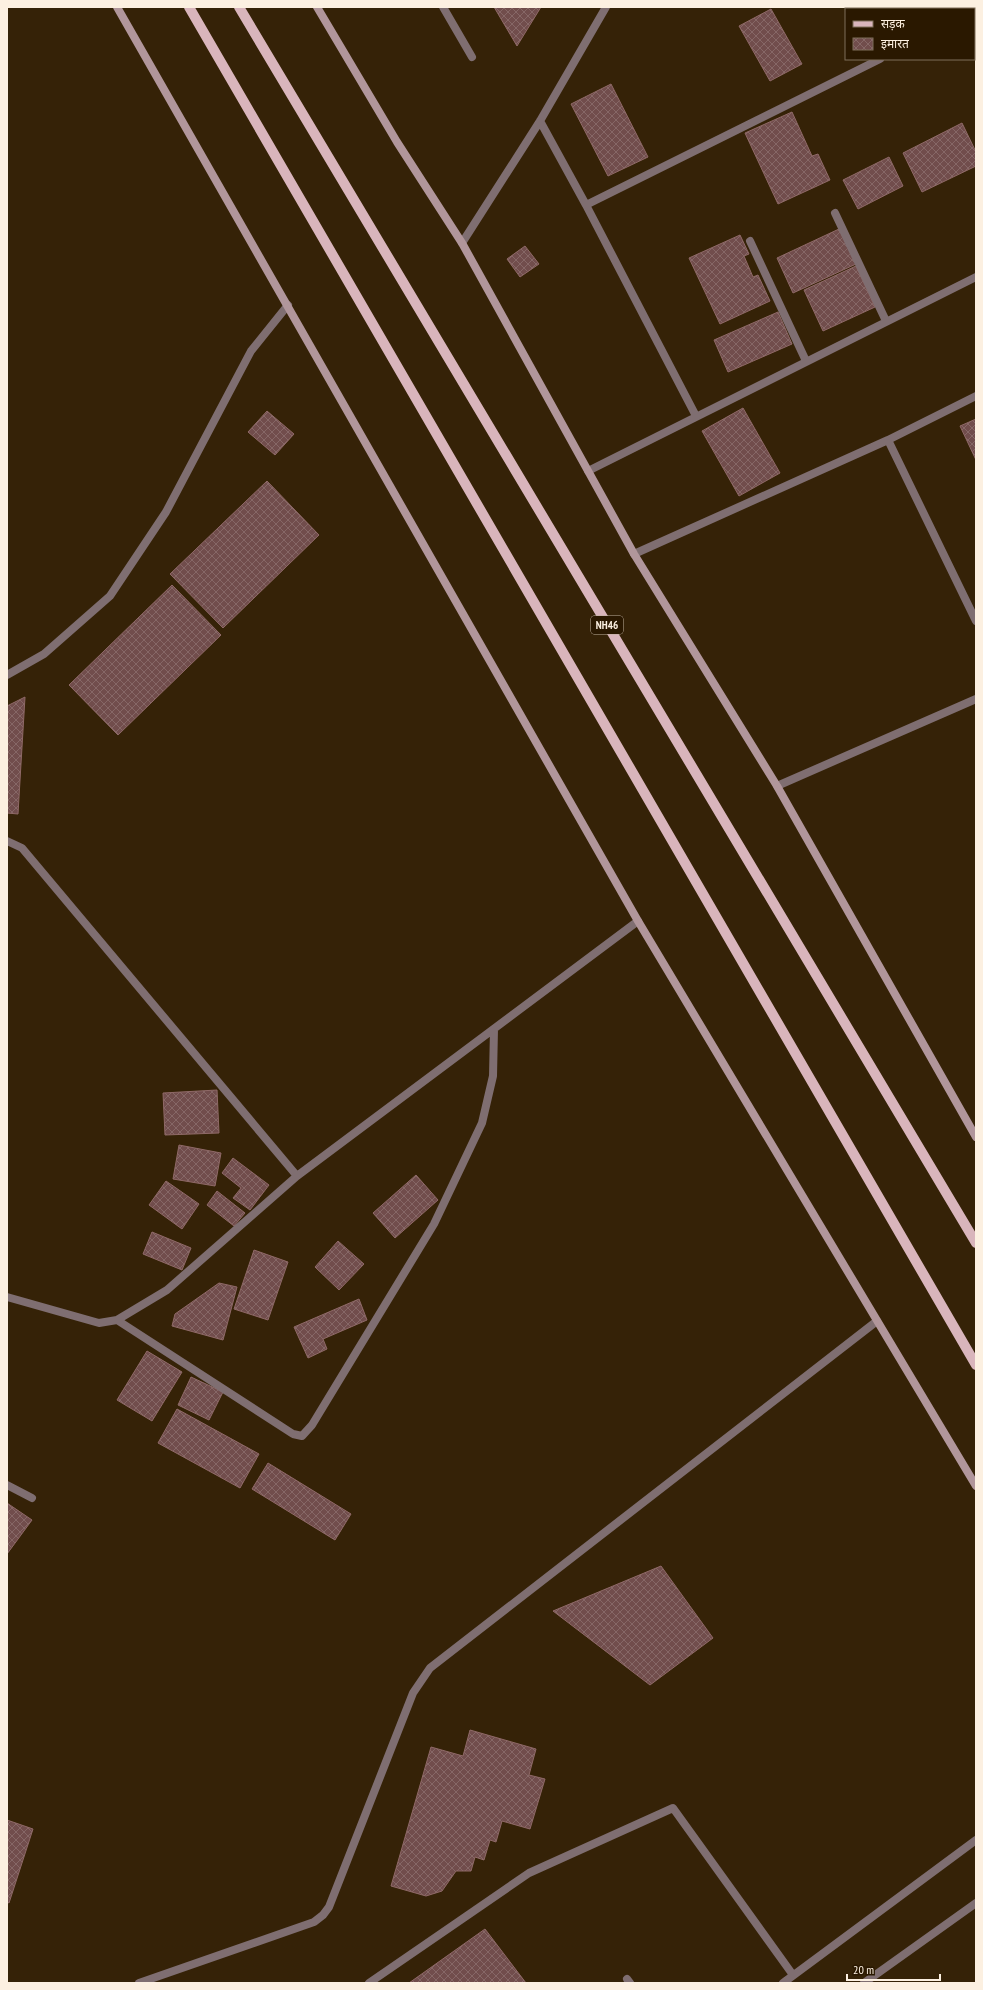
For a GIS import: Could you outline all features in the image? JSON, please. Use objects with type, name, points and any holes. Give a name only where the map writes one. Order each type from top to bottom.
[{"type":"main road","points":[[190,7],[976,1365]]},
{"type":"main road","name":"NH46","points":[[239,7],[976,1243]]},
{"type":"street","points":[[117,7],[638,921],[976,1486]]},
{"type":"street","points":[[317,7],[397,142],[462,243],[634,554],[777,786],[976,1137]]},
{"type":"street","points":[[444,7],[472,57]]},
{"type":"street","points":[[462,243],[540,121],[606,7]]},
{"type":"street","points":[[586,206],[878,60]]},
{"type":"street","points":[[540,121],[696,416]]},
{"type":"street","points":[[835,213],[886,321]]},
{"type":"street","points":[[750,241],[806,361]]},
{"type":"street","points":[[588,471],[976,277]]},
{"type":"street","points":[[7,675],[44,654],[110,596],[166,512],[251,351],[288,305]]},
{"type":"street","points":[[634,554],[888,440],[976,396]]},
{"type":"street","points":[[888,440],[976,621]]},
{"type":"street","points":[[777,786],[976,699]]},
{"type":"street","points":[[7,842],[22,848],[297,1176]]},
{"type":"street","points":[[7,1297],[100,1323],[116,1320],[167,1290],[297,1176],[638,921]]},
{"type":"street","points":[[116,1320],[293,1434],[302,1436],[312,1425],[434,1224],[482,1123],[492,1076],[494,1029]]},
{"type":"street","points":[[139,1983],[314,1922],[323,1915],[329,1907],[413,1693],[430,1668],[877,1322]]},
{"type":"street","points":[[7,1485],[32,1498]]},
{"type":"street","points":[[369,1983],[529,1873],[673,1808],[793,1975]]},
{"type":"street","points":[[784,1983],[976,1840]]},
{"type":"street","points":[[864,1983],[976,1904]]},
{"type":"building","points":[[494,7],[541,7],[517,46]]},
{"type":"building","points":[[771,9],[802,64],[770,81],[739,26]]},
{"type":"building","points":[[611,84],[648,157],[608,176],[571,104]]},
{"type":"building","points":[[792,112],[812,156],[818,154],[830,180],[778,204],[745,133]]},
{"type":"building","points":[[962,123],[976,152],[976,166],[922,192],[903,153]]},
{"type":"building","points":[[889,157],[903,186],[858,209],[843,180]]},
{"type":"building","points":[[839,229],[856,264],[793,293],[777,258]]},
{"type":"building","points":[[740,235],[749,254],[744,256],[753,277],[758,275],[770,301],[720,324],[689,258]]},
{"type":"building","points":[[525,246],[539,264],[520,277],[507,259]]},
{"type":"building","points":[[856,266],[875,307],[823,331],[804,290]]},
{"type":"building","points":[[778,312],[792,344],[728,372],[714,340]]},
{"type":"building","points":[[743,408],[780,473],[739,496],[702,431]]},
{"type":"building","points":[[267,411],[294,434],[275,455],[248,432]]},
{"type":"building","points":[[976,419],[976,460],[960,426]]},
{"type":"building","points":[[267,481],[319,535],[223,628],[170,574]]},
{"type":"building","points":[[172,585],[221,635],[118,735],[69,685]]},
{"type":"building","points":[[25,697],[18,814],[7,813],[7,706]]},
{"type":"building","points":[[217,1090],[219,1133],[165,1135],[163,1093]]},
{"type":"building","points":[[179,1145],[221,1153],[215,1186],[173,1179]]},
{"type":"building","points":[[233,1158],[269,1185],[250,1210],[233,1198],[241,1188],[222,1173]]},
{"type":"building","points":[[416,1175],[438,1200],[395,1238],[373,1213]]},
{"type":"building","points":[[166,1181],[199,1204],[182,1229],[149,1205]]},
{"type":"building","points":[[217,1191],[245,1213],[234,1226],[207,1205]]},
{"type":"building","points":[[152,1232],[191,1248],[182,1270],[143,1254]]},
{"type":"building","points":[[338,1241],[364,1264],[339,1290],[315,1267]]},
{"type":"building","points":[[254,1250],[288,1262],[268,1320],[234,1309]]},
{"type":"building","points":[[219,1283],[237,1287],[223,1340],[172,1326],[175,1314]]},
{"type":"building","points":[[359,1299],[367,1320],[323,1339],[327,1349],[308,1358],[294,1327]]},
{"type":"building","points":[[147,1351],[182,1372],[152,1421],[117,1400]]},
{"type":"building","points":[[191,1377],[223,1392],[209,1420],[178,1405]]},
{"type":"building","points":[[177,1409],[259,1454],[240,1488],[158,1443]]},
{"type":"building","points":[[268,1463],[351,1514],[335,1540],[252,1489]]},
{"type":"building","points":[[7,1503],[32,1520],[7,1554]]},
{"type":"building","points":[[661,1566],[713,1638],[650,1685],[553,1611]]},
{"type":"building","points":[[470,1730],[536,1749],[529,1775],[545,1779],[530,1829],[502,1821],[496,1842],[490,1840],[484,1860],[475,1857],[471,1871],[456,1871],[442,1891],[426,1896],[391,1886],[431,1747],[463,1756]]},
{"type":"building","points":[[7,1820],[33,1829],[9,1903],[7,1902]]},
{"type":"building","points":[[485,1929],[526,1983],[409,1983]]}]
